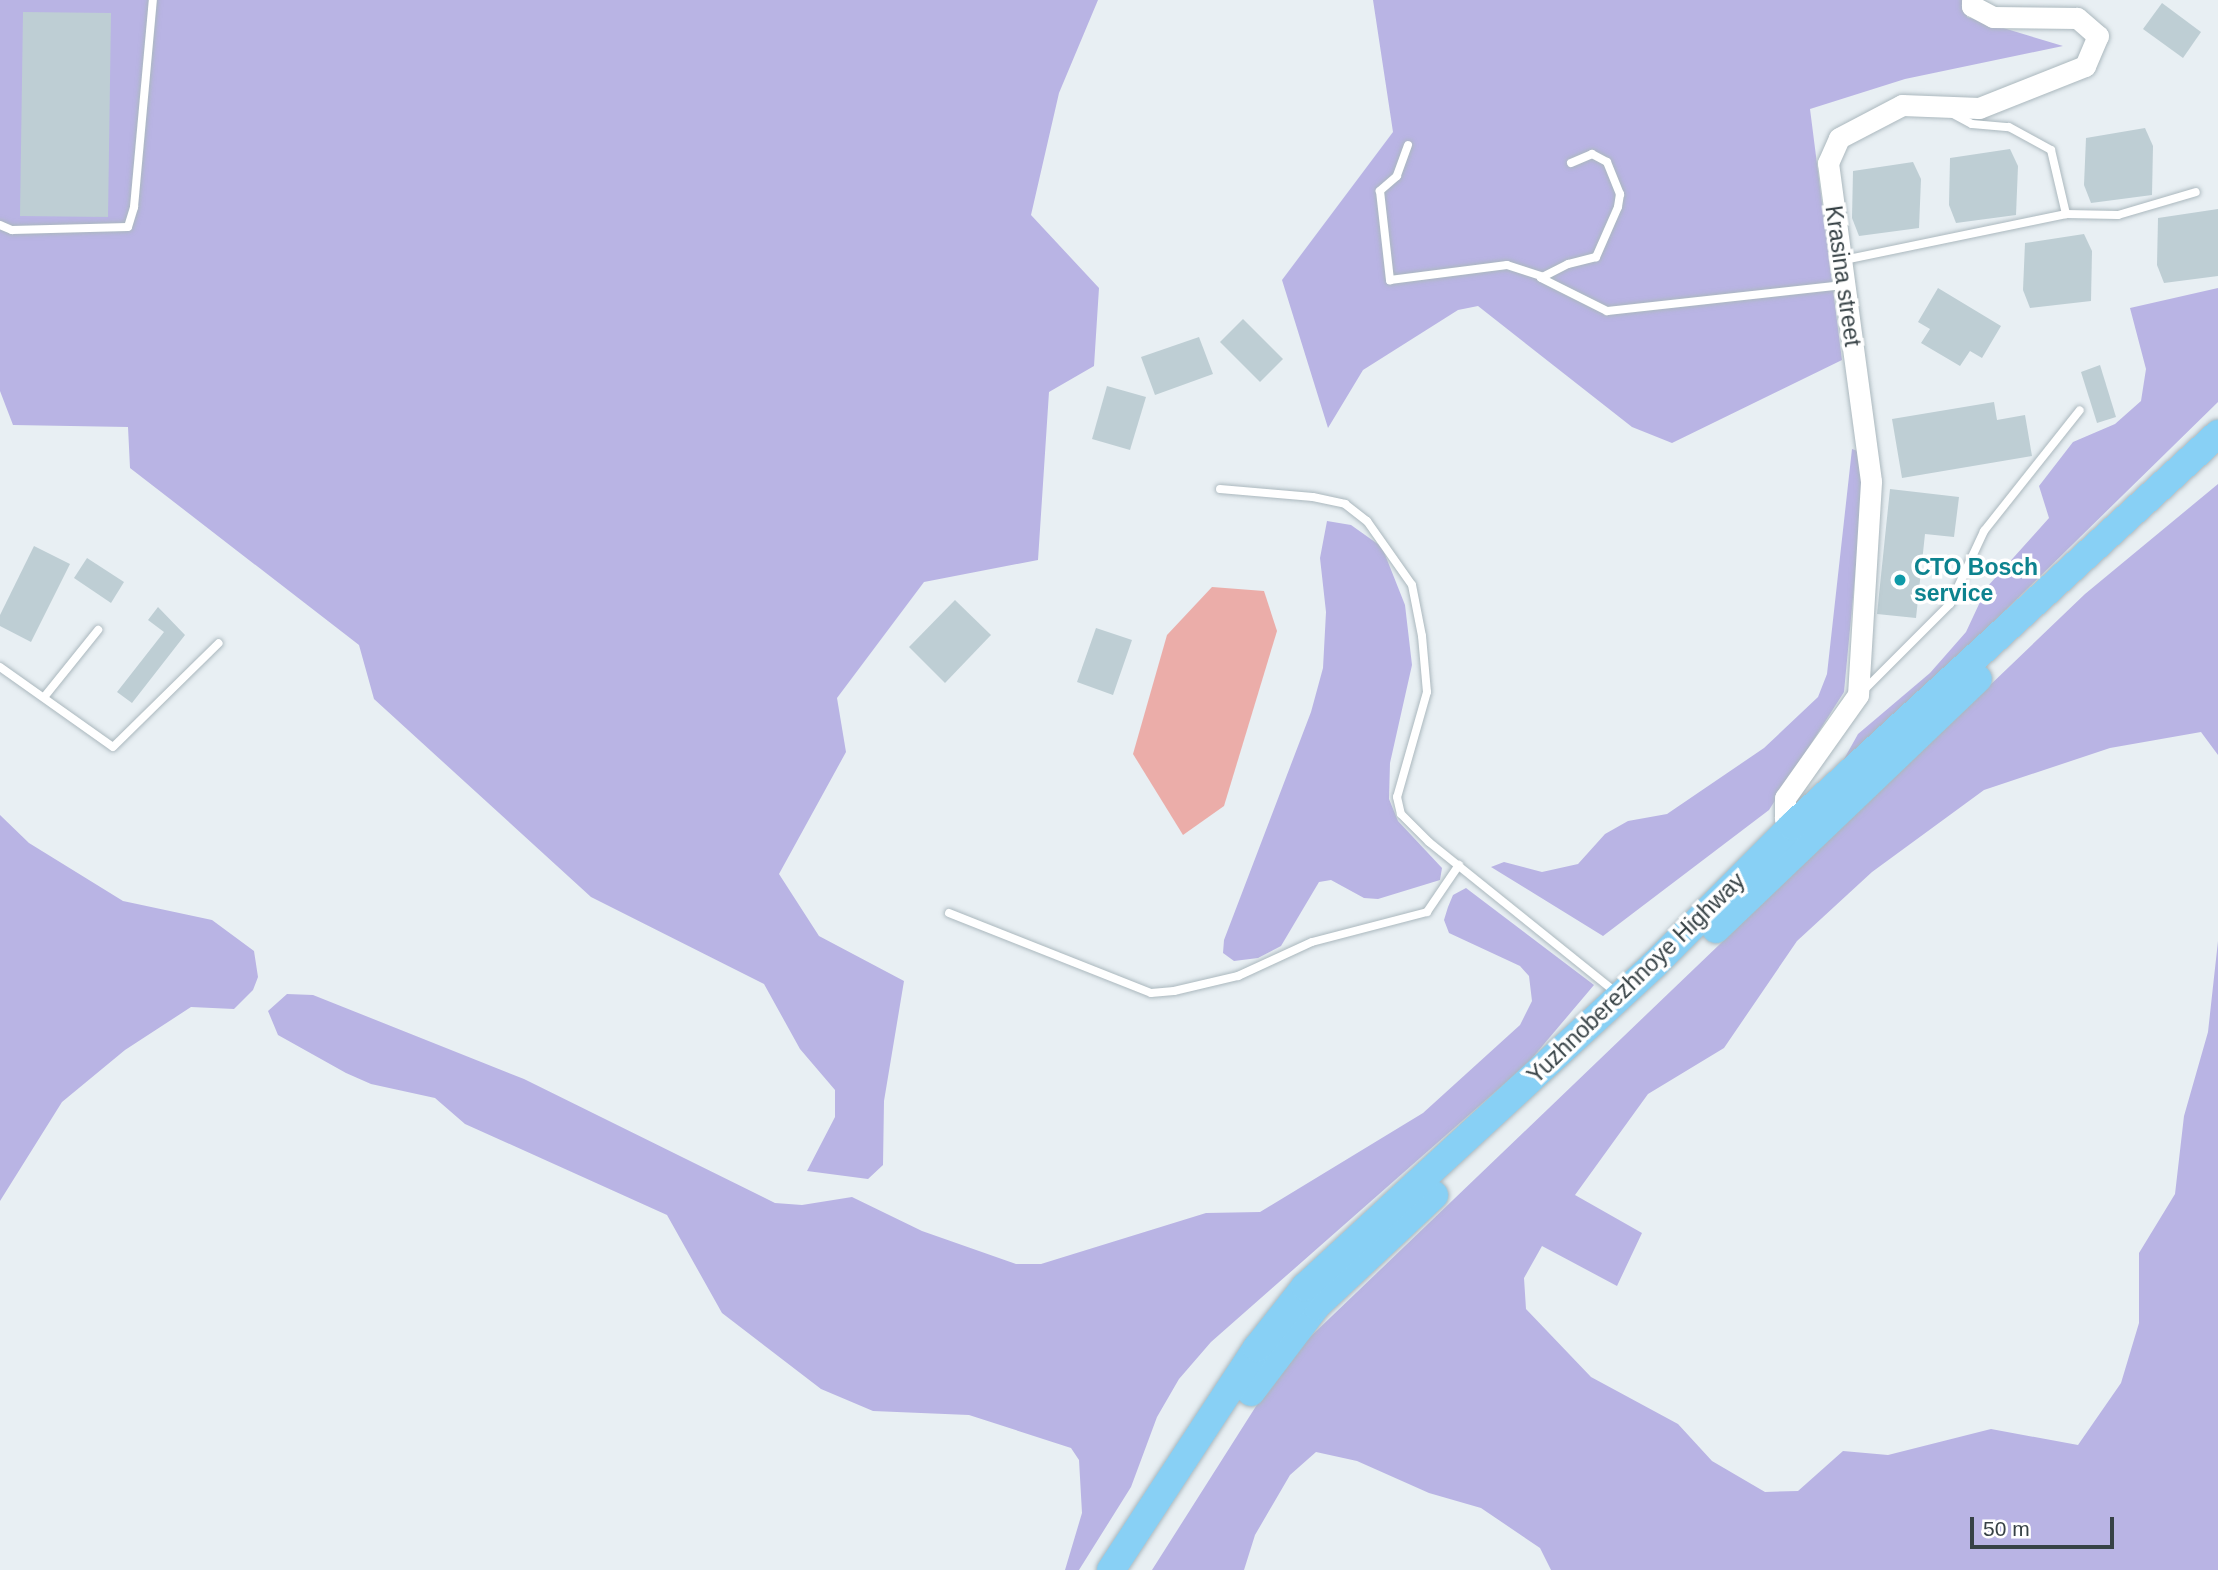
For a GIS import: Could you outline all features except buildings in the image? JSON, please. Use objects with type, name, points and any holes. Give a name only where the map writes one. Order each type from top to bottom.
[{"type":"highway","name":"Yuzhnoberezhnoye Highway","points":[[1111,1570],[1257,1348],[1306,1287],[1460,1159],[2218,434]]},
{"type":"highway","name":"Yuzhnoberezhnoye Highway","points":[[1133,1570],[1268,1366],[1316,1306],[1620,995],[1798,836],[2218,449]]},
{"type":"street","name":"Krasina street","points":[[1858,695],[1871,481],[1828,163],[1839,138],[1902,105],[1979,108],[2085,66],[2098,36],[2077,18],[1993,17],[1972,6],[1972,0]]},
{"type":"street","points":[[1798,836],[1785,818],[1785,798],[1858,695]]},
{"type":"lane","points":[[0,225],[12,230],[128,227],[134,207],[153,0]]},
{"type":"lane","points":[[1940,106],[1972,124],[2008,127],[2051,150],[2066,214]]},
{"type":"lane","points":[[1408,145],[1397,176],[1380,191],[1390,280],[1507,265],[1543,277],[1607,311],[1844,285]]},
{"type":"lane","points":[[1543,277],[1595,257],[1618,207],[1620,194],[1607,162],[1592,154],[1571,163]]},
{"type":"lane","points":[[1841,260],[2066,214],[2118,215],[2196,192]]},
{"type":"lane","points":[[1858,695],[1950,604],[1984,531],[2080,410]]},
{"type":"lane","points":[[1220,489],[1345,504],[1367,521],[1412,585],[1427,692],[1397,797],[1401,814],[1459,865],[1620,995]]},
{"type":"lane","points":[[45,696],[98,629]]},
{"type":"lane","points":[[0,667],[45,696],[113,747],[219,643]]},
{"type":"lane","points":[[949,914],[1151,993],[1174,991],[1238,976],[1312,942],[1427,912],[1459,865]]},
{"type":"shaded area","points":[[0,0],[1098,0],[1059,93],[1031,215],[1099,288],[1094,366],[1049,392],[1038,560],[924,582],[837,698],[846,752],[779,874],[819,936],[904,981],[884,1101],[883,1165],[868,1179],[807,1171],[835,1117],[835,1090],[800,1049],[764,984],[591,897],[374,699],[359,645],[130,468],[128,427],[13,425],[0,391]]},
{"type":"shaded area","points":[[1373,0],[1963,0],[1967,17],[2063,46],[1905,79],[1810,109],[1842,360],[1672,443],[1632,427],[1478,306],[1458,310],[1363,370],[1328,428],[1282,280],[1393,132]]},
{"type":"shaded area","points":[[2218,288],[2218,402],[1833,779],[1858,734],[1930,673],[1966,632],[1987,587],[2049,518],[2039,486],[2073,442],[2115,424],[2141,401],[2146,369],[2130,308]]},
{"type":"shaded area","points":[[1852,449],[1864,453],[1864,482],[1844,692],[1769,810],[1603,936],[1491,867],[1504,862],[1542,872],[1578,864],[1605,834],[1628,821],[1667,814],[1764,748],[1818,697],[1827,674]]},
{"type":"shaded area","points":[[2218,484],[2218,755],[2201,732],[2110,748],[1984,790],[1872,872],[1797,941],[1724,1048],[1648,1094],[1575,1195],[1642,1233],[1617,1286],[1542,1246],[1524,1278],[1526,1309],[1591,1377],[1678,1424],[1712,1461],[1765,1492],[1798,1491],[1843,1451],[1888,1455],[1991,1429],[2078,1445],[2121,1383],[2139,1323],[2139,1253],[2175,1194],[2184,1116],[2208,1032],[2218,941],[2218,1570],[1551,1570],[1540,1548],[1481,1508],[1429,1493],[1357,1461],[1316,1452],[1290,1475],[1255,1535],[1244,1570],[1152,1570],[1284,1362],[2085,594]]},
{"type":"shaded area","points":[[1327,521],[1351,525],[1382,547],[1405,605],[1412,665],[1390,763],[1389,799],[1398,821],[1442,868],[1440,880],[1378,899],[1364,898],[1331,880],[1319,882],[1281,946],[1258,958],[1234,961],[1223,953],[1224,940],[1311,712],[1323,668],[1326,612],[1320,558]]},
{"type":"shaded area","points":[[1212,587],[1264,591],[1277,631],[1224,806],[1183,835],[1133,754],[1167,635]]},
{"type":"shaded area","points":[[0,815],[29,843],[123,901],[212,920],[254,951],[258,977],[253,990],[234,1009],[191,1007],[125,1050],[62,1102],[0,1201]]},
{"type":"shaded area","points":[[1466,888],[1594,985],[1528,1063],[1211,1342],[1179,1379],[1157,1417],[1131,1487],[1079,1570],[1065,1570],[1082,1513],[1079,1460],[1071,1448],[969,1415],[873,1411],[821,1389],[722,1313],[667,1215],[465,1124],[435,1098],[371,1084],[346,1073],[278,1035],[268,1011],[287,994],[313,995],[524,1079],[775,1203],[802,1205],[852,1197],[922,1231],[1016,1264],[1041,1264],[1206,1213],[1260,1212],[1423,1113],[1520,1025],[1532,1001],[1529,976],[1520,966],[1449,933],[1444,920],[1448,907],[1453,895]]},
{"type":"place","name":"СТО Bosch service","points":[[1900,580]]}]
